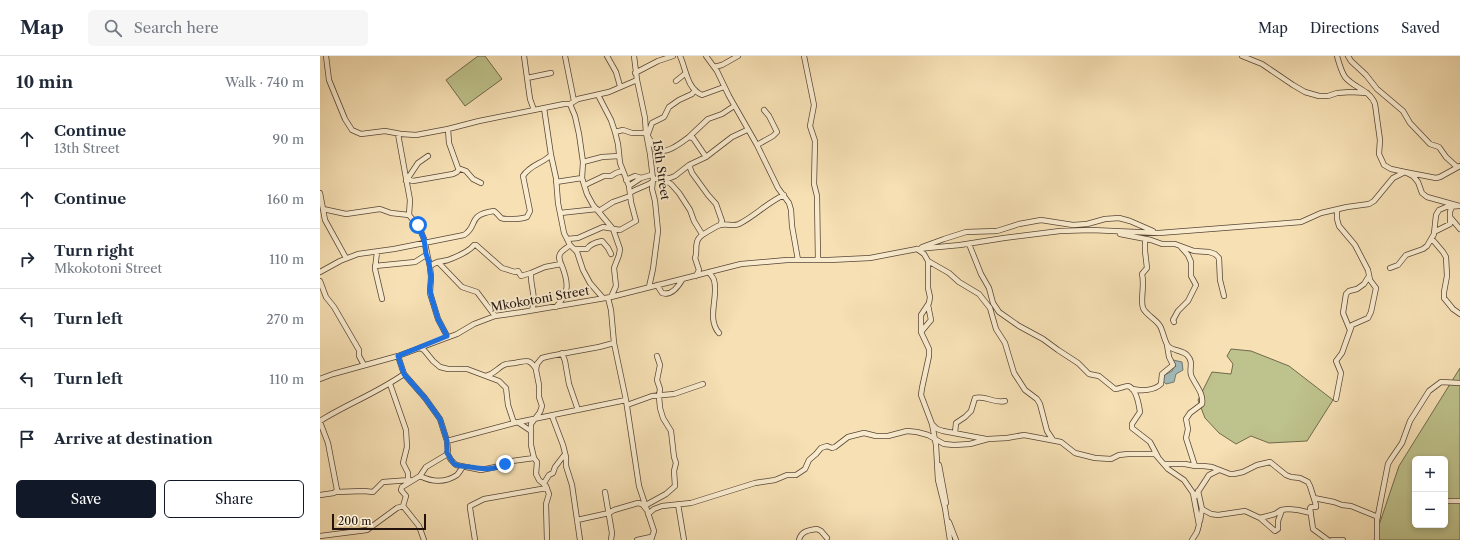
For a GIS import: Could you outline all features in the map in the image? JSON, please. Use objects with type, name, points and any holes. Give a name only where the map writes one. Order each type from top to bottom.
[{"type":"street","points":[[326,56],[329,80],[345,119],[352,130],[361,134],[385,131],[398,134],[416,135],[448,129],[479,121],[572,103],[598,95],[636,80]]},
{"type":"street","points":[[524,56],[530,99],[534,110]]},
{"type":"street","points":[[565,56],[573,110],[577,126],[582,162],[582,178],[589,200],[613,229],[620,249],[614,271],[616,286],[618,290],[624,294]]},
{"type":"street","points":[[607,56],[619,79],[620,86]]},
{"type":"street","name":"15th Street","points":[[634,56],[636,80],[645,118],[650,154],[658,231],[649,287]]},
{"type":"street","points":[[636,73],[658,61],[673,56]]},
{"type":"street","points":[[680,56],[688,80],[695,90],[702,95],[724,87]]},
{"type":"street","points":[[706,56],[747,130],[757,145],[778,188],[790,205],[798,260]]},
{"type":"street","points":[[714,68],[738,56]]},
{"type":"street","points":[[804,56],[814,105],[810,126],[815,142],[814,184],[817,196],[818,260]]},
{"type":"street","points":[[1242,56],[1262,64],[1305,92],[1319,96],[1351,92],[1362,92],[1369,94]]},
{"type":"street","points":[[1337,56],[1344,76],[1369,94],[1375,104],[1380,140],[1380,158],[1387,167],[1436,178],[1459,166],[1446,157],[1438,147],[1430,144],[1410,123],[1403,111],[1377,89],[1348,56]]},
{"type":"street","points":[[527,78],[551,73]]},
{"type":"street","points":[[676,81],[686,74]]},
{"type":"street","points":[[647,135],[652,123],[664,117],[669,107],[692,94],[695,90]]},
{"type":"street","points":[[567,239],[578,238],[603,228],[617,230],[636,222],[629,186],[622,171],[615,132],[611,120],[598,95]]},
{"type":"street","points":[[647,135],[656,150],[661,152],[689,137],[708,119],[722,114],[734,106]]},
{"type":"street","points":[[544,108],[562,229],[570,245],[576,249],[587,249],[589,246],[602,242],[611,254]]},
{"type":"street","points":[[757,145],[777,132],[769,116],[764,110]]},
{"type":"street","points":[[448,129],[449,143],[459,169],[466,171],[473,179],[481,183]]},
{"type":"street","points":[[615,132],[623,130],[647,135]]},
{"type":"street","points":[[626,180],[635,176],[641,178],[662,179],[675,176],[689,165],[706,157],[732,137],[747,130]]},
{"type":"street","points":[[398,134],[410,200],[409,215]]},
{"type":"street","points":[[689,137],[696,140],[706,157]]},
{"type":"street","points":[[406,180],[418,163],[428,156]]},
{"type":"street","points":[[320,272],[346,258],[361,254],[464,235],[469,231],[475,218],[483,213],[494,211],[505,219],[527,217],[530,211],[522,176],[533,166],[551,156]]},
{"type":"street","points":[[582,162],[602,157],[619,156]]},
{"type":"street","points":[[689,165],[692,173],[716,204],[722,221],[720,225]]},
{"type":"street","points":[[406,180],[450,175],[457,172],[459,169]]},
{"type":"street","points":[[585,184],[604,176],[611,176],[616,172],[622,171]]},
{"type":"street","points":[[1405,172],[1416,179],[1422,193],[1427,197],[1450,202],[1460,206]]},
{"type":"street","points":[[916,249],[969,244],[1047,232],[1077,230],[1159,233],[1299,222],[1321,213],[1369,204],[1374,201],[1393,178],[1405,172]]},
{"type":"street","points":[[556,182],[582,178]]},
{"type":"street","points":[[629,186],[641,178]]},
{"type":"street","points":[[560,213],[598,210],[630,194],[636,189],[647,186],[652,179]]},
{"type":"street","points":[[662,179],[671,184],[679,193],[690,210],[694,221],[702,234]]},
{"type":"street","points":[[320,193],[328,226],[341,246],[346,258]]},
{"type":"street","points":[[698,275],[699,270],[695,258],[697,254],[696,244],[697,240],[702,234],[720,225],[733,226],[739,224],[784,195]]},
{"type":"street","points":[[1434,232],[1450,224],[1452,206]]},
{"type":"street","points":[[1390,268],[1398,265],[1406,255],[1423,249],[1432,239],[1437,212],[1440,209],[1460,206]]},
{"type":"street","points":[[323,209],[346,214],[380,209],[391,213],[409,215],[418,225],[425,243],[426,254],[430,267],[431,296],[438,319],[447,336]]},
{"type":"street","points":[[1336,399],[1341,373],[1336,361],[1342,353],[1350,330],[1356,323],[1366,320],[1371,312],[1376,288],[1355,245],[1339,226],[1337,210]]},
{"type":"street","points":[[1450,217],[1460,229]]},
{"type":"street","points":[[916,249],[944,238],[966,232],[997,231],[1019,224],[1040,220],[1073,225],[1118,218],[1130,221],[1159,233]]},
{"type":"street","points":[[1114,232],[1124,236],[1180,246],[1194,251],[1210,252],[1218,256],[1220,280],[1224,296]]},
{"type":"street","points":[[969,244],[981,274],[989,288],[993,303],[1001,314],[1018,326],[1043,339],[1078,363],[1089,374],[1099,376],[1116,388],[1127,386],[1132,389],[1150,389],[1161,384],[1162,374],[1173,365],[1167,353],[1167,345],[1162,335],[1160,326],[1144,309],[1142,300],[1144,281],[1142,274],[1147,268],[1145,239]]},
{"type":"street","points":[[1432,239],[1446,257],[1447,276],[1444,298],[1453,309],[1460,314]]},
{"type":"street","points":[[430,267],[432,264],[450,259],[469,250],[474,245],[476,245],[504,269],[518,271],[521,276],[545,267],[561,264]]},
{"type":"street","points":[[556,307],[565,297],[566,291],[565,276],[561,264],[560,254],[570,245]]},
{"type":"street","points":[[1174,322],[1173,320],[1178,311],[1188,301],[1196,286],[1190,275],[1191,262],[1188,255],[1180,246]]},
{"type":"street","points":[[576,249],[583,270],[590,283],[607,298],[611,310],[614,343],[626,402],[640,486],[654,531],[652,539],[637,540]]},
{"type":"street","points":[[916,249],[924,254],[928,261],[928,288],[930,297],[928,305],[921,315],[922,332],[929,349],[921,395],[932,424],[935,438],[938,480],[950,540]]},
{"type":"street","name":"Mkokotoni Street","points":[[320,379],[398,356],[447,336],[457,334],[474,324],[495,316],[607,298],[741,264],[798,260],[870,258],[916,249]]},
{"type":"street","points":[[377,252],[375,266],[382,299]]},
{"type":"street","points":[[375,266],[412,262],[419,260],[426,254]]},
{"type":"street","points":[[928,261],[949,273],[959,282],[979,294],[990,308],[996,329],[1005,343],[1014,374],[1026,390],[1037,399],[1040,404],[1047,431],[1053,440]]},
{"type":"street","points":[[438,262],[462,287],[477,292],[495,316]]},
{"type":"street","points":[[708,272],[714,280],[714,321],[716,329],[719,333]]},
{"type":"street","points":[[530,273],[531,285],[535,299],[532,310]]},
{"type":"street","points":[[1350,330],[1343,313],[1346,294],[1364,284],[1369,276]]},
{"type":"street","points":[[657,285],[662,293],[669,294],[682,280]]},
{"type":"street","points":[[320,281],[326,296],[359,350],[359,356],[364,365]]},
{"type":"street","points":[[607,298],[616,286]]},
{"type":"street","points":[[922,332],[931,320],[928,305]]},
{"type":"street","points":[[547,540],[546,504],[549,494],[544,483],[538,480],[536,474],[537,464],[531,444],[531,424],[540,412],[542,406],[539,397],[539,385],[536,369],[537,364],[542,358],[614,343]]},
{"type":"street","points":[[1167,345],[1183,352],[1191,361],[1191,375],[1200,391],[1202,399],[1202,404],[1186,418],[1188,429],[1186,434],[1187,442],[1195,466]]},
{"type":"street","points":[[420,348],[424,350],[440,367],[448,369],[467,368],[499,381],[506,388],[508,405],[516,423],[531,431]]},
{"type":"street","points":[[562,353],[569,384],[578,410]]},
{"type":"street","points":[[398,356],[404,374],[425,398],[440,419],[447,441],[447,453],[454,464],[481,470],[500,466],[512,461],[534,458]]},
{"type":"street","points":[[646,507],[666,494],[675,486],[674,470],[676,463],[671,431],[663,418],[660,408],[660,389],[657,380],[660,365],[657,356]]},
{"type":"street","points":[[486,376],[494,373],[501,366],[520,361],[530,362],[536,369]]},
{"type":"street","points":[[336,492],[337,485],[334,467],[320,422],[341,408],[390,384],[404,374]]},
{"type":"street","points":[[1377,540],[1378,517],[1388,464],[1402,443],[1406,430],[1421,401],[1429,391],[1439,383],[1444,382],[1460,384]]},
{"type":"street","points":[[390,384],[406,430],[407,447],[403,463],[408,473],[408,480]]},
{"type":"street","points":[[447,441],[516,423],[578,410],[652,396],[674,394],[703,384]]},
{"type":"street","points":[[1132,389],[1140,411],[1132,424],[1132,428],[1149,441],[1158,457],[1164,464],[1184,480],[1189,487],[1194,498],[1199,525]]},
{"type":"street","points":[[955,433],[956,423],[971,411],[975,398],[988,398],[999,402],[1005,401]]},
{"type":"street","points":[[552,416],[563,445],[566,466],[572,485],[580,540]]},
{"type":"street","points":[[932,424],[940,430],[988,439],[1024,435],[1053,440],[1065,444],[1075,453],[1087,457],[1110,459],[1118,455],[1152,454],[1158,457]]},
{"type":"street","points":[[648,514],[654,509],[662,506],[691,503],[755,482],[775,480],[789,474],[796,475],[805,469],[809,460],[821,448],[827,446],[832,448],[837,446],[846,438],[855,435],[866,433],[876,436],[888,436],[910,431],[922,433],[935,438],[944,444],[954,445],[976,443],[988,439]]},
{"type":"street","points":[[403,506],[406,496],[401,489],[420,476],[426,467],[442,459],[447,453]]},
{"type":"street","points":[[544,483],[549,475],[553,473],[555,467],[565,454]]},
{"type":"street","points":[[937,457],[944,486],[949,521],[957,540]]},
{"type":"street","points":[[1164,464],[1185,464],[1212,467],[1230,474],[1238,474],[1257,465],[1270,462],[1286,475],[1300,478],[1308,482],[1316,506],[1310,508],[1313,529],[1328,540]]},
{"type":"street","points":[[420,476],[433,481],[442,481],[457,474],[463,467]]},
{"type":"street","points":[[1194,498],[1209,475],[1219,470]]},
{"type":"street","points":[[320,496],[336,492],[374,492],[383,482],[414,480]]},
{"type":"street","points":[[475,540],[470,508],[473,503],[484,499],[547,488]]},
{"type":"street","points":[[1192,540],[1199,528],[1202,509],[1198,491]]},
{"type":"street","points":[[605,492],[612,533],[611,540]]},
{"type":"street","points":[[1314,498],[1351,506],[1378,517]]},
{"type":"street","points":[[1448,500],[1460,501]]},
{"type":"street","points":[[577,520],[609,513],[614,510],[638,503],[646,507]]},
{"type":"street","points":[[678,504],[684,540]]},
{"type":"street","points":[[320,536],[367,530],[397,508],[403,506]]},
{"type":"street","points":[[403,506],[419,526],[424,540]]},
{"type":"street","points":[[1202,509],[1214,515],[1245,511],[1260,518],[1275,531],[1278,529],[1278,521],[1282,510]]},
{"type":"street","points":[[1260,518],[1288,509],[1311,513]]},
{"type":"street","points":[[799,540],[804,532],[818,529],[827,538]]},
{"type":"street","points":[[1332,540],[1343,540]]},
{"type":"green space","points":[[478,56],[485,56],[502,79],[465,106],[446,80]]},
{"type":"green space","points":[[1231,349],[1251,351],[1289,366],[1333,400],[1307,441],[1269,443],[1251,436],[1236,444],[1219,433],[1205,418],[1198,400],[1212,372],[1231,374],[1233,364],[1227,356]]},
{"type":"green space","points":[[1460,368],[1460,540],[1374,540],[1399,466]]},
{"type":"water","points":[[1173,360],[1182,362],[1183,370],[1176,374],[1174,382],[1166,384],[1162,380],[1163,376],[1172,371],[1175,365]]},
{"type":"route","points":[[418,225],[424,239],[426,254],[429,260],[431,277],[430,293],[438,319],[447,336],[398,356],[402,370],[440,419],[447,441],[447,453],[454,464],[481,470],[495,468],[505,464]]}]
